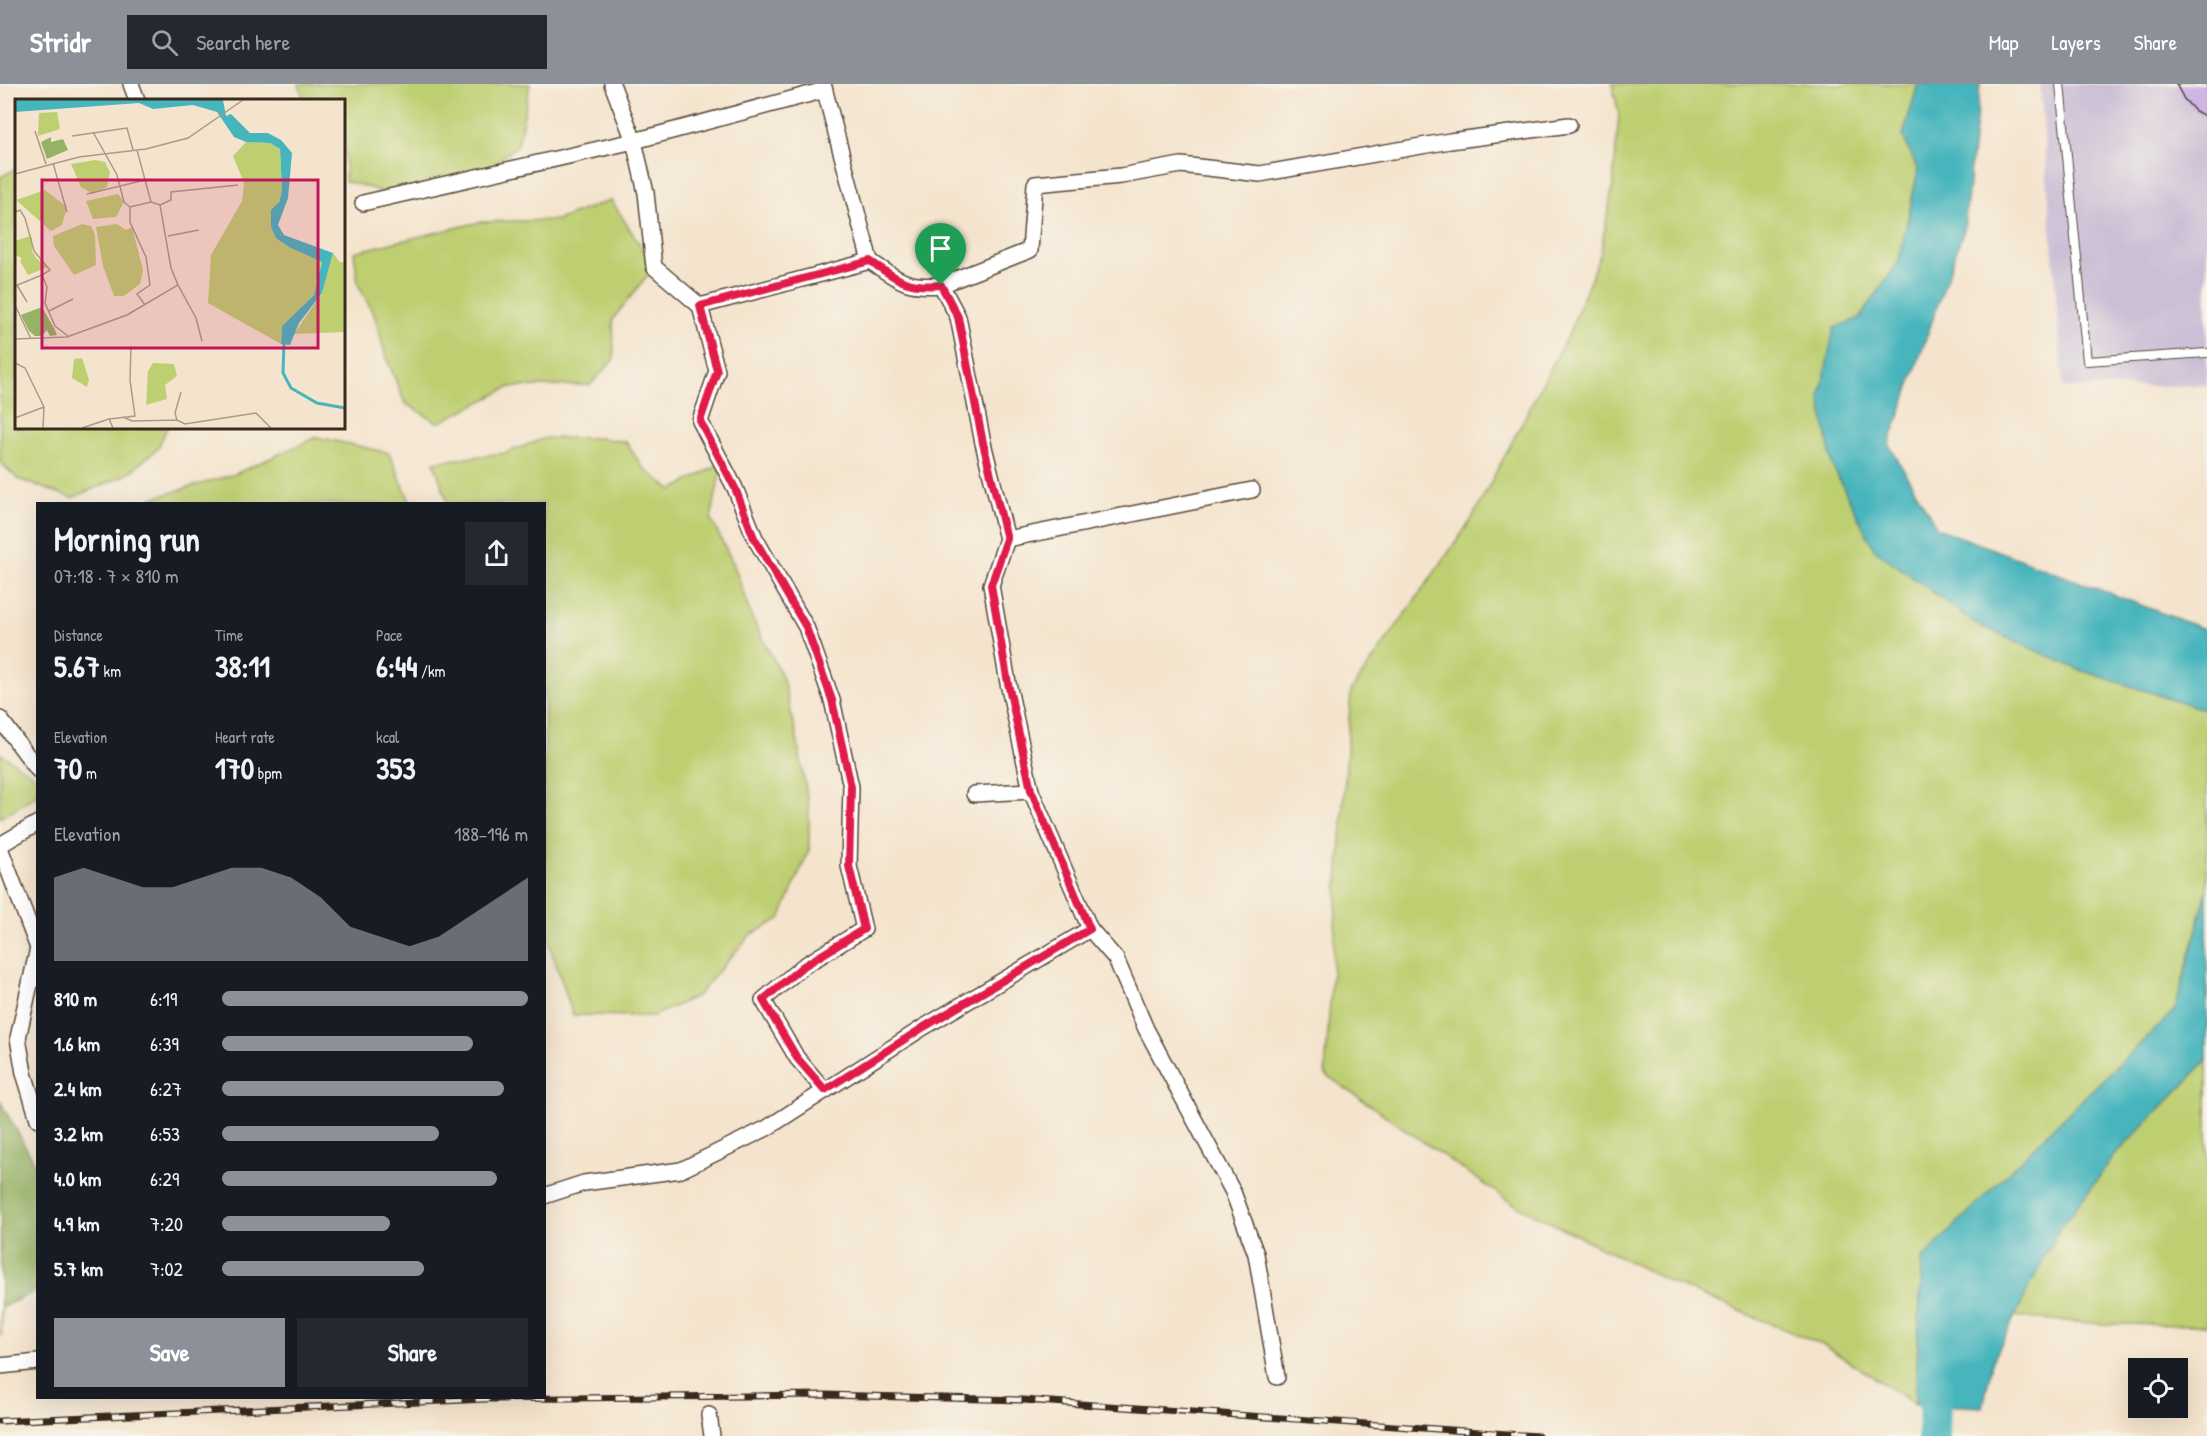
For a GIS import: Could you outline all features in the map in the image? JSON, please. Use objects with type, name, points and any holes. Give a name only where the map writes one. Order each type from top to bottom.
[{"type":"street","points":[[131,84],[137,99]]},
{"type":"street","points":[[612,84],[634,141],[646,193],[654,267],[700,306],[717,371],[700,421],[735,488],[754,538],[806,627],[832,700],[851,787],[849,866],[864,929],[802,967],[763,1000],[797,1058],[825,1090]]},
{"type":"street","points":[[363,203],[634,141],[824,87],[870,261],[900,282],[919,287],[941,285],[1030,250],[1035,184],[1121,176],[1180,165],[1260,174],[1450,141],[1569,125]]},
{"type":"street","points":[[700,306],[870,261]]},
{"type":"street","points":[[941,285],[958,317],[983,443],[1007,539],[991,585],[1008,683],[1031,790],[1090,929],[1116,959],[1146,1029],[1233,1192],[1256,1254],[1277,1377]]},
{"type":"street","points":[[1007,539],[1252,490]]},
{"type":"street","points":[[0,719],[36,767]]},
{"type":"street","points":[[974,794],[1031,790]]},
{"type":"street","points":[[36,824],[0,846],[36,943]]},
{"type":"street","points":[[546,1195],[584,1183],[681,1170],[767,1128],[924,1027],[1090,929]]},
{"type":"street","points":[[36,957],[18,1038],[24,1073],[36,1112]]},
{"type":"street","points":[[0,1366],[36,1362]]},
{"type":"street","points":[[708,1415],[712,1436]]},
{"type":"lane","points":[[2060,84],[2087,361],[2207,353]]},
{"type":"shaded area","points":[[2040,84],[2207,84],[2207,385],[2063,388]]},
{"type":"green space","points":[[299,84],[530,84],[518,145],[466,186],[411,200],[345,181],[345,99],[304,99]]},
{"type":"green space","points":[[1612,84],[1918,84],[1903,136],[1918,170],[1899,261],[1860,318],[1820,398],[1976,624],[2080,670],[2207,710],[2207,891],[2175,1010],[1922,1259],[1915,1404],[1825,1346],[1672,1283],[1512,1203],[1325,1074],[1351,691],[1470,522],[1569,333],[1600,255],[1613,185],[1619,114]]},
{"type":"green space","points":[[15,170],[15,429],[167,429],[158,448],[128,474],[72,498],[18,479],[0,462],[0,177]]},
{"type":"green space","points":[[611,200],[654,267],[613,319],[614,359],[590,385],[510,387],[438,423],[405,403],[386,357],[375,317],[358,284],[354,252],[480,222],[557,220]]},
{"type":"green space","points":[[317,437],[389,453],[410,502],[147,502],[153,498],[235,474]]},
{"type":"green space","points":[[546,438],[601,438],[626,442],[643,468],[672,490],[722,463],[711,519],[734,565],[751,616],[782,676],[796,733],[809,807],[809,850],[780,919],[750,935],[697,996],[653,1016],[573,1015],[546,934],[546,502],[447,502],[434,462],[505,453]]},
{"type":"green space","points":[[0,753],[36,778],[36,796],[0,818]]},
{"type":"green space","points":[[2207,1057],[2207,1325],[2102,1324],[2013,1317],[2056,1234],[2116,1154],[2204,1063]]},
{"type":"green space","points":[[0,1101],[36,1165],[36,1290],[1,1308],[1,1337]]},
{"type":"water","points":[[1918,84],[1980,84],[1964,229],[1889,445],[1937,528],[2207,630],[2207,710],[2080,670],[1976,624],[1874,549],[1832,465],[1820,398],[1834,328],[1860,318],[1899,261],[1918,170],[1903,136]]},
{"type":"water","points":[[2207,891],[2207,1057],[2204,1063],[2116,1154],[2056,1234],[1992,1363],[1983,1407],[1915,1404],[1922,1259],[2175,1010]]},
{"type":"building","points":[[2176,84],[2207,84],[2207,117],[2195,111],[2184,99]]},
{"type":"waterway","points":[[1934,1436],[1936,1362]]},
{"type":"railway","points":[[546,1398],[825,1395],[1023,1400],[1538,1436]]},
{"type":"railway","points":[[0,1421],[486,1399]]},
{"type":"route","points":[[870,261],[900,282],[919,287],[941,285],[958,317],[983,443],[1007,539],[991,585],[1008,683],[1031,790],[1090,929],[924,1027],[825,1090],[797,1058],[763,1000],[802,967],[864,929],[849,866],[851,787],[832,700],[806,627],[754,538],[735,488],[700,421],[717,371],[700,306],[870,261]]}]
